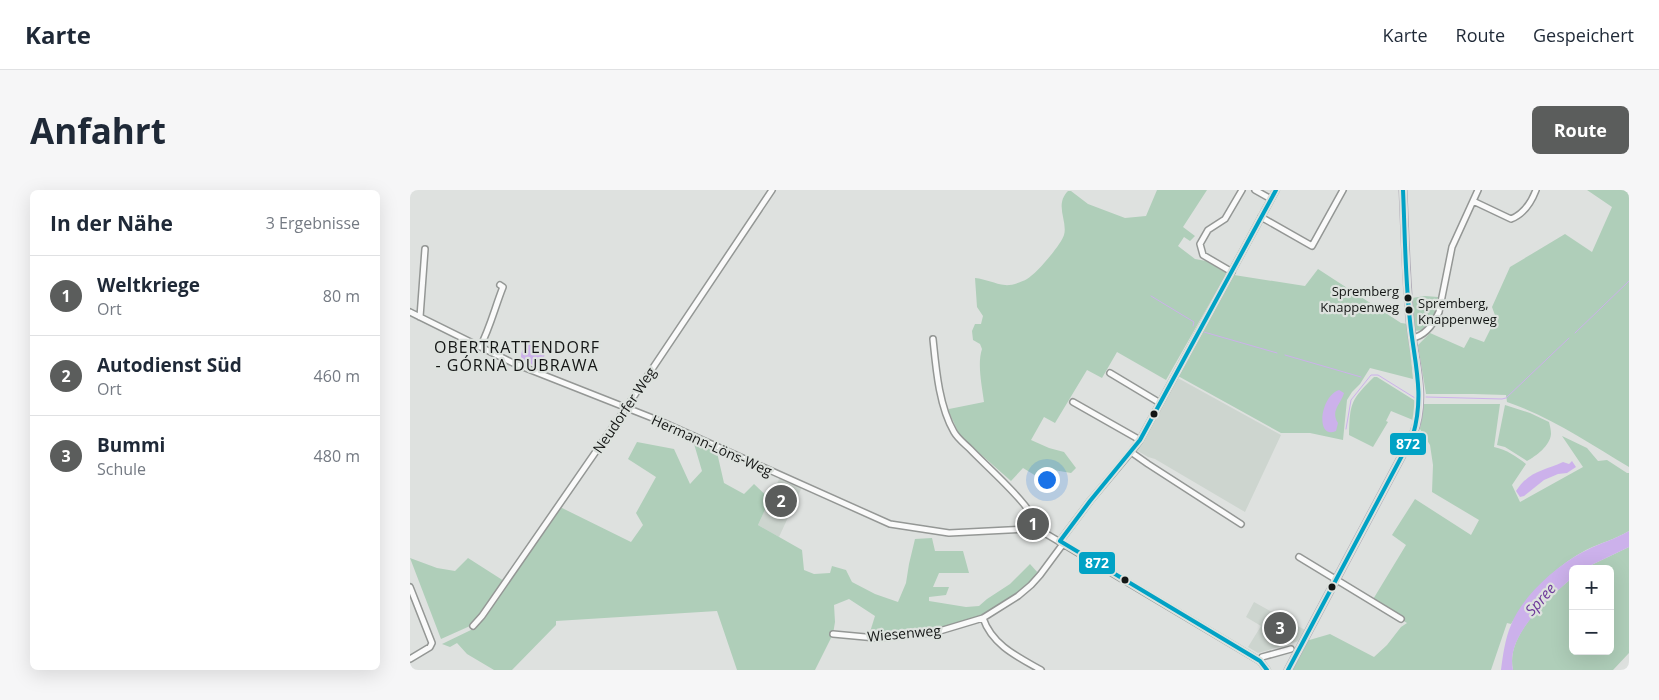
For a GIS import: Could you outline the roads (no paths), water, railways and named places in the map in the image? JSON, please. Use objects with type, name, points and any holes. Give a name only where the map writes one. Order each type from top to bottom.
[{"type":"main road","points":[[1288,670],[1414,435],[1418,423],[1420,389],[1409,310],[1403,190]]},
{"type":"street","name":"Neudorfer Weg","points":[[473,626],[482,616],[626,408],[772,190]]},
{"type":"street","points":[[1232,272],[1203,255],[1200,244],[1208,230],[1226,219],[1242,190]]},
{"type":"street","points":[[1255,190],[1271,199]]},
{"type":"street","name":"Wiesenweg","points":[[833,634],[876,638],[933,633],[983,618],[1018,596],[1031,585],[1090,501],[1140,440],[1276,190]]},
{"type":"street","points":[[1261,217],[1312,246],[1343,190]]},
{"type":"street","points":[[1412,338],[1423,334],[1436,319],[1452,247],[1478,190]]},
{"type":"street","points":[[1473,202],[1511,219],[1519,216],[1526,209],[1536,190]]},
{"type":"street","points":[[420,317],[425,248]]},
{"type":"street","points":[[480,347],[487,334],[494,310],[504,287],[500,285]]},
{"type":"street","name":"Hermann-Löns-Weg","points":[[410,312],[541,375],[660,421],[890,524],[949,533],[1039,530],[1260,661]]},
{"type":"street","points":[[933,339],[941,393],[949,422],[955,434],[988,469],[1008,486],[1037,521],[1039,530]]},
{"type":"street","points":[[1110,373],[1160,403]]},
{"type":"street","points":[[1073,402],[1140,440]]},
{"type":"street","points":[[1131,452],[1241,524]]},
{"type":"street","points":[[1299,557],[1401,619]]},
{"type":"street","points":[[410,587],[432,645],[410,659]]},
{"type":"street","points":[[983,618],[985,625],[1004,648],[1041,670]]},
{"type":"street","points":[[1267,670],[1260,661],[1262,657],[1291,649]]},
{"type":"water","points":[[531,344],[543,349],[544,358],[539,366],[521,359],[523,349]]},
{"type":"water","points":[[1339,390],[1344,393],[1335,415],[1338,423],[1336,431],[1329,432],[1325,429],[1322,416],[1328,400]]},
{"type":"water","points":[[1572,461],[1576,467],[1567,473],[1558,474],[1544,480],[1524,496],[1520,497],[1516,491],[1532,475],[1563,462],[1569,464]]},
{"type":"water","name":"Spree","points":[[1629,531],[1629,547],[1591,565],[1569,565],[1569,580],[1541,606],[1522,631],[1512,657],[1513,670],[1501,670],[1511,625],[1533,592],[1565,563]]},
{"type":"waterway","points":[[1575,333],[1629,281]]},
{"type":"waterway","points":[[1151,296],[1194,322],[1193,326]]},
{"type":"waterway","points":[[1204,332],[1277,353]]},
{"type":"waterway","points":[[1426,397],[1506,398],[1569,338]]},
{"type":"waterway","points":[[1285,355],[1361,377]]},
{"type":"waterway","points":[[1346,429],[1351,400],[1371,375],[1378,375],[1415,398]]},
{"type":"place","name":"Spremberg Knappenweg","points":[[1408,298]]},
{"type":"place","name":"Spremberg, Knappenweg","points":[[1409,310]]},
{"type":"place","name":"Autodienst Süd","points":[[781,501]]},
{"type":"place","name":"Weltkriege","points":[[1033,524]]},
{"type":"place","name":"Bummi","points":[[1280,628]]},
{"type":"district","name":"OBERTRATTENDORF - GÓRNA DUBRAWA","points":[[517,356]]}]
